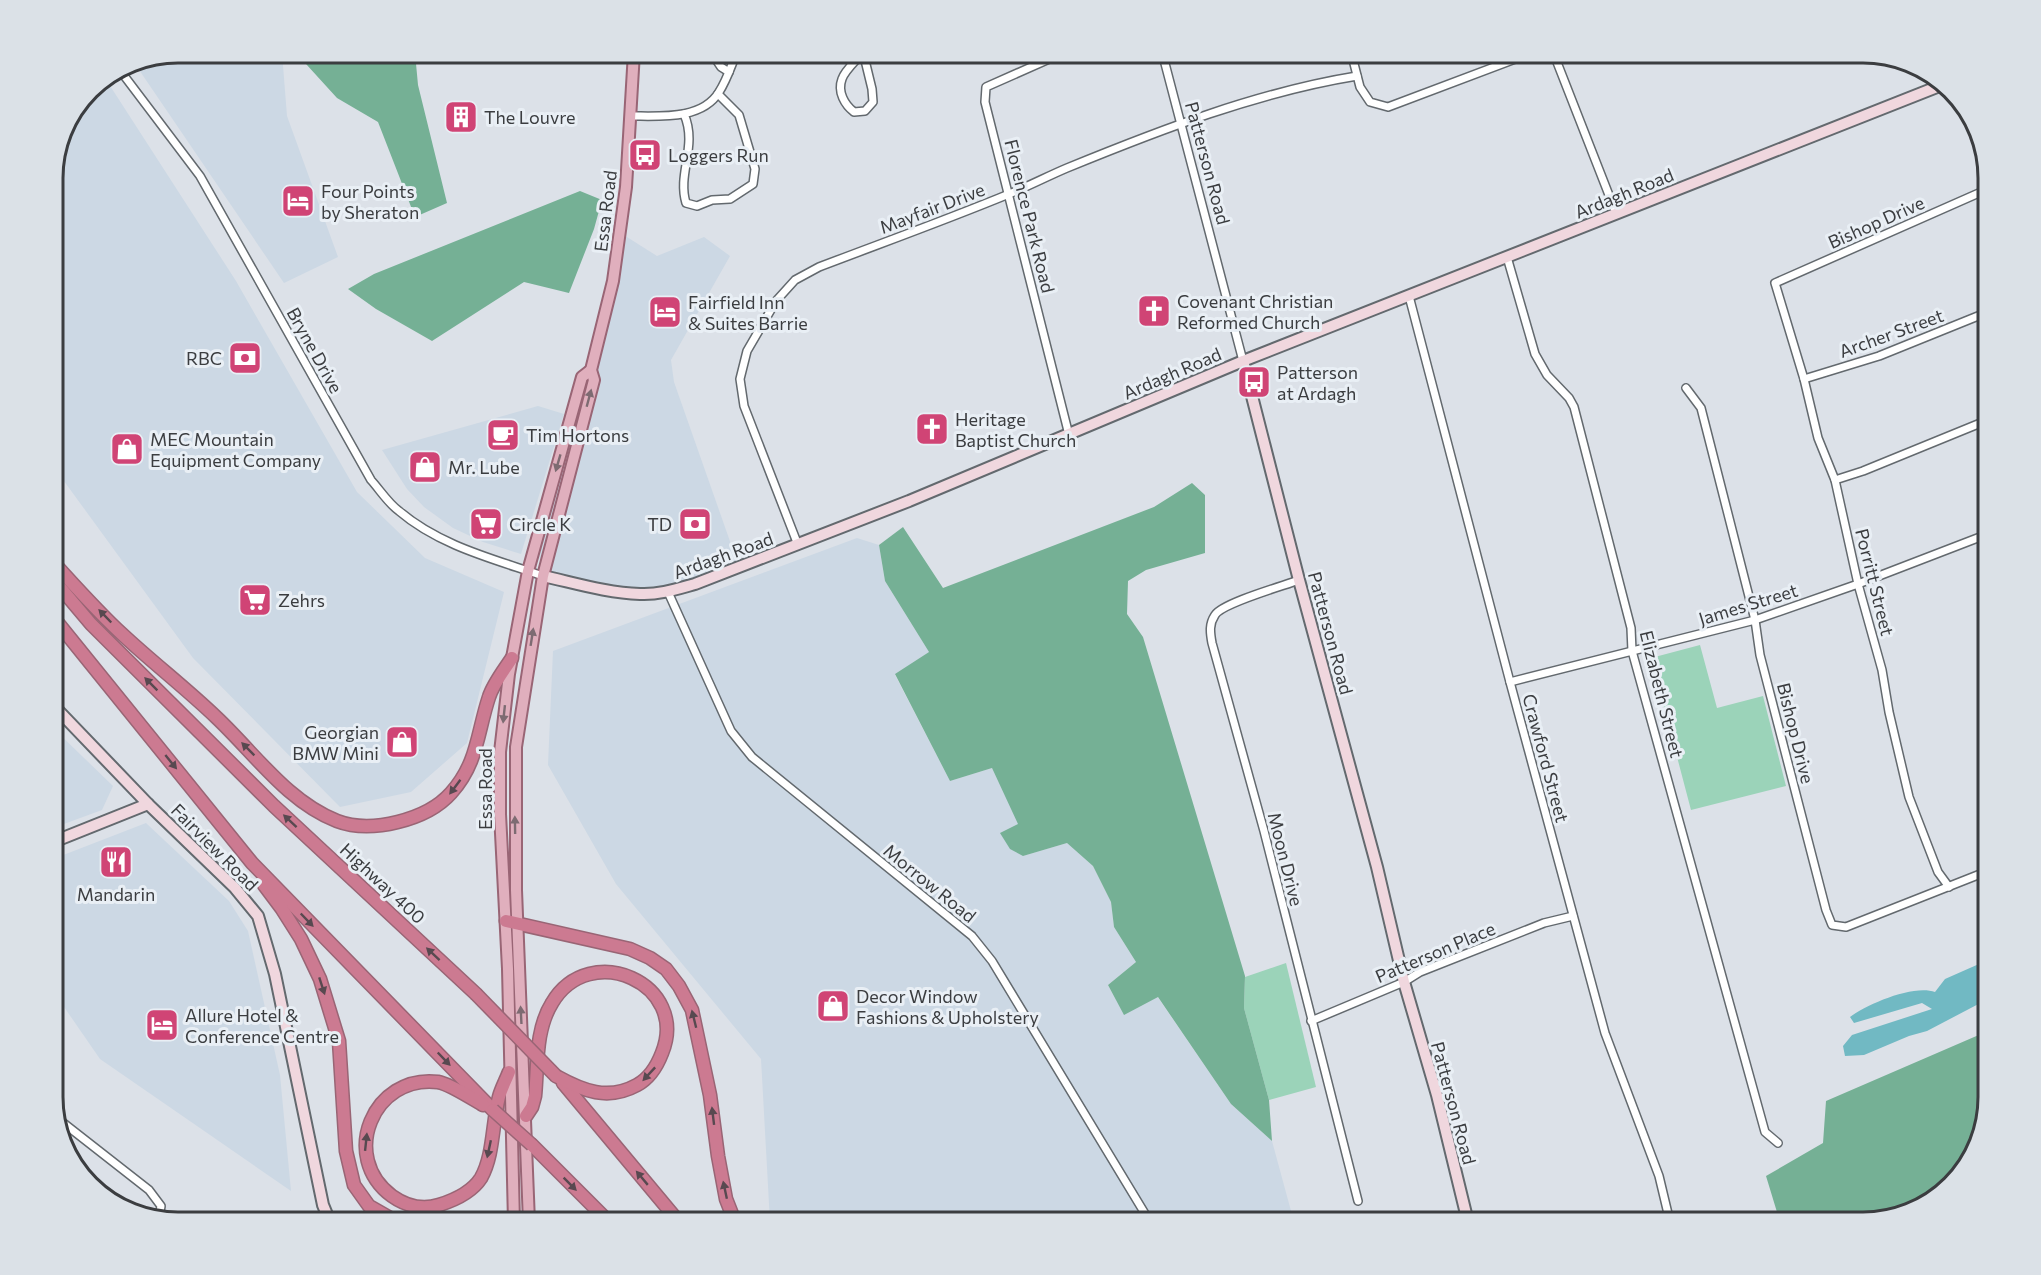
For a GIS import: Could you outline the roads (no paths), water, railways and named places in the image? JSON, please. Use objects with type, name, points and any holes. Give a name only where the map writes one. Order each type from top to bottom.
[{"type":"highway","points":[[63,573],[120,633],[216,717],[290,791],[314,810],[340,822],[363,826],[407,820],[450,794],[469,769],[478,746],[489,695],[512,658]]},
{"type":"highway","name":"Highway 400","points":[[63,591],[91,624],[267,799],[476,994],[556,1076],[671,1212]]},
{"type":"highway","points":[[63,629],[252,863],[493,1110],[532,1145],[599,1212]]},
{"type":"highway","points":[[252,863],[301,939],[320,979],[339,1041],[346,1151],[354,1185],[369,1206],[380,1212]]},
{"type":"highway","points":[[512,922],[630,949],[650,958],[666,969],[679,986],[692,1010],[710,1095],[726,1199],[731,1212]]},
{"type":"highway","points":[[525,1116],[532,1107],[535,1096],[542,1027],[552,1002],[568,984],[586,975],[618,972],[636,979],[653,993],[662,1008],[668,1034],[658,1064],[649,1076],[623,1092],[606,1094],[584,1090],[556,1076]]},
{"type":"highway","points":[[493,1110],[441,1082],[417,1082],[401,1087],[390,1095],[374,1113],[366,1134],[365,1152],[371,1173],[381,1188],[402,1202],[416,1207],[431,1207],[450,1202],[464,1194],[481,1177],[488,1155],[499,1095],[509,1072]]},
{"type":"main road","name":"Essa Road","points":[[514,1212],[509,1072],[516,747],[543,576],[594,380],[591,370],[613,281],[626,187],[633,63]]},
{"type":"main road","name":"Essa Road","points":[[530,1212],[512,922],[501,813],[500,752],[512,658],[528,571],[582,377],[591,370]]},
{"type":"street","points":[[718,63],[729,72]]},
{"type":"street","points":[[631,116],[684,114],[706,106],[718,94],[732,63]]},
{"type":"street","points":[[854,63],[842,78],[842,93],[846,106],[854,112],[865,111],[873,102],[866,63]]},
{"type":"street","name":"Florence Park Road","points":[[1040,63],[986,87],[985,102],[1069,435]]},
{"type":"street","name":"Patterson Road","points":[[1165,63],[1299,580],[1377,867],[1404,982],[1437,1095],[1466,1212]]},
{"type":"street","points":[[1353,63],[1359,87],[1370,102],[1388,107],[1505,63]]},
{"type":"street","points":[[1557,63],[1616,213]]},
{"type":"street","name":"Bryne Drive","points":[[124,76],[200,176],[371,480],[397,510],[426,531],[463,548],[543,576]]},
{"type":"street","name":"Mayfair Drive","points":[[798,545],[744,406],[740,379],[747,351],[776,301],[795,280],[819,267],[1009,194],[1066,168],[1181,125],[1250,102],[1326,81],[1356,76]]},
{"type":"street","name":"Ardagh Road","points":[[543,576],[615,592],[642,594],[668,592],[695,585],[1069,435],[1243,361],[1934,88]]},
{"type":"street","points":[[684,114],[689,126],[690,142],[683,193],[686,203],[697,206],[712,200],[730,199],[753,184],[755,169],[739,115],[718,94]]},
{"type":"street","name":"Bishop Drive","points":[[1775,282],[1978,193]]},
{"type":"street","name":"Elizabeth Street","points":[[1507,257],[1535,354],[1545,372],[1574,406],[1631,628],[1632,651],[1764,1132],[1778,1143]]},
{"type":"street","name":"Porritt Street","points":[[1775,282],[1804,379],[1818,438],[1835,480],[1858,584],[1882,670],[1889,712],[1909,797],[1938,872],[1949,887]]},
{"type":"street","name":"Crawford Street","points":[[1409,296],[1605,1033],[1659,1176],[1668,1212]]},
{"type":"street","name":"Archer Street","points":[[1804,379],[1879,356],[1978,316]]},
{"type":"street","name":"Bishop Drive","points":[[1686,388],[1701,408],[1755,620],[1763,666],[1832,926],[1846,927],[1978,875]]},
{"type":"street","points":[[1835,480],[1863,471],[1978,424]]},
{"type":"street","name":"James Street","points":[[1510,682],[1755,620],[1858,584],[1978,538]]},
{"type":"street","name":"Moon Drive","points":[[1299,580],[1231,604],[1216,612],[1209,626],[1358,1202]]},
{"type":"street","name":"Morrow Road","points":[[668,592],[731,730],[752,757],[972,936],[992,961],[1144,1212]]},
{"type":"street","name":"Fairview Road","points":[[63,715],[148,804],[235,888],[258,916],[276,974],[327,1212]]},
{"type":"street","points":[[63,838],[148,804]]},
{"type":"street","name":"Patterson Place","points":[[1311,1021],[1404,982],[1420,972],[1545,923],[1573,916]]},
{"type":"street","points":[[67,1125],[149,1190],[161,1206],[160,1210]]},
{"type":"water","points":[[1978,964],[1978,1004],[1927,1031],[1864,1055],[1845,1056],[1843,1046],[1852,1035],[1932,1009],[1922,1003],[1854,1023],[1850,1017],[1879,1001],[1903,993],[1926,990],[1935,992],[1945,979]]},
{"type":"place","name":"The Louvre","points":[[461,117]]},
{"type":"place","name":"Loggers Run","points":[[645,155]]},
{"type":"place","name":"Four Points by Sheraton","points":[[298,201]]},
{"type":"place","name":"Covenant Christian Reformed Church","points":[[1154,311]]},
{"type":"place","name":"Fairfield Inn & Suites Barrie","points":[[665,312]]},
{"type":"place","name":"RBC","points":[[245,358]]},
{"type":"place","name":"Patterson at Ardagh","points":[[1254,382]]},
{"type":"place","name":"Heritage Baptist Church","points":[[932,429]]},
{"type":"place","name":"Tim Hortons","points":[[503,435]]},
{"type":"place","name":"MEC Mountain Equipment Company","points":[[127,449]]},
{"type":"place","name":"Mr. Lube","points":[[425,467]]},
{"type":"place","name":"Circle K","points":[[486,524]]},
{"type":"place","name":"TD","points":[[695,524]]},
{"type":"place","name":"Zehrs","points":[[255,600]]},
{"type":"place","name":"Georgian BMW Mini","points":[[402,742]]},
{"type":"place","name":"Mandarin","points":[[116,862]]},
{"type":"place","name":"Decor Window Fashions & Upholstery","points":[[833,1006]]},
{"type":"place","name":"Allure Hotel & Conference Centre","points":[[162,1025]]}]
